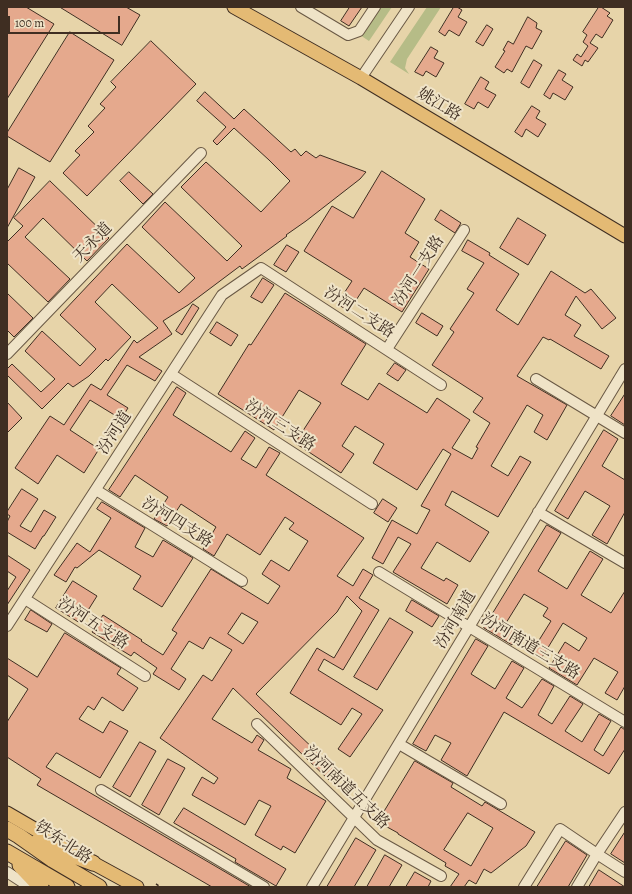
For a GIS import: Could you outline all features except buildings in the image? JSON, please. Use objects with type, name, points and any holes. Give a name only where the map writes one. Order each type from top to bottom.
[{"type":"highway","points":[[13,832],[93,863]]},
{"type":"highway","name":"铁东北路","points":[[13,832],[54,860],[99,887]]},
{"type":"highway","points":[[8,852],[41,887]]},
{"type":"highway","points":[[8,852],[67,887]]},
{"type":"main road","name":"姚江路","points":[[234,7],[361,78],[625,236]]},
{"type":"main road","points":[[7,813],[137,887]]},
{"type":"street","points":[[301,7],[348,35],[359,31],[375,7]]},
{"type":"street","points":[[361,78],[409,7]]},
{"type":"street","name":"天永道","points":[[7,354],[201,152]]},
{"type":"street","name":"汾河一支路","points":[[386,349],[464,230]]},
{"type":"street","name":"汾河二支路","points":[[261,268],[441,384]]},
{"type":"street","name":"汾河道","points":[[7,626],[222,295],[261,268]]},
{"type":"street","name":"汾河南道","points":[[312,887],[625,369]]},
{"type":"street","name":"汾河三支路","points":[[171,374],[372,504]]},
{"type":"street","points":[[536,379],[625,433]]},
{"type":"street","name":"汾河四支路","points":[[96,490],[242,581]]},
{"type":"street","points":[[538,512],[625,564]]},
{"type":"street","name":"汾河南道三支路","points":[[379,572],[625,722]]},
{"type":"street","name":"汾河五支路","points":[[25,599],[145,676]]},
{"type":"street","name":"汾河南道五支路","points":[[257,724],[377,840],[441,876]]},
{"type":"street","points":[[399,744],[501,804]]},
{"type":"street","points":[[101,790],[264,887]]},
{"type":"street","points":[[577,887],[625,812]]},
{"type":"street","points":[[524,887],[560,830],[625,872]]},
{"type":"street","points":[[7,872],[30,887]]},
{"type":"path","points":[[156,884],[161,887]]},
{"type":"green space","points":[[379,7],[392,7],[369,41],[360,35]]},
{"type":"green space","points":[[427,7],[441,7],[407,59],[405,68],[409,74],[390,62]]}]
